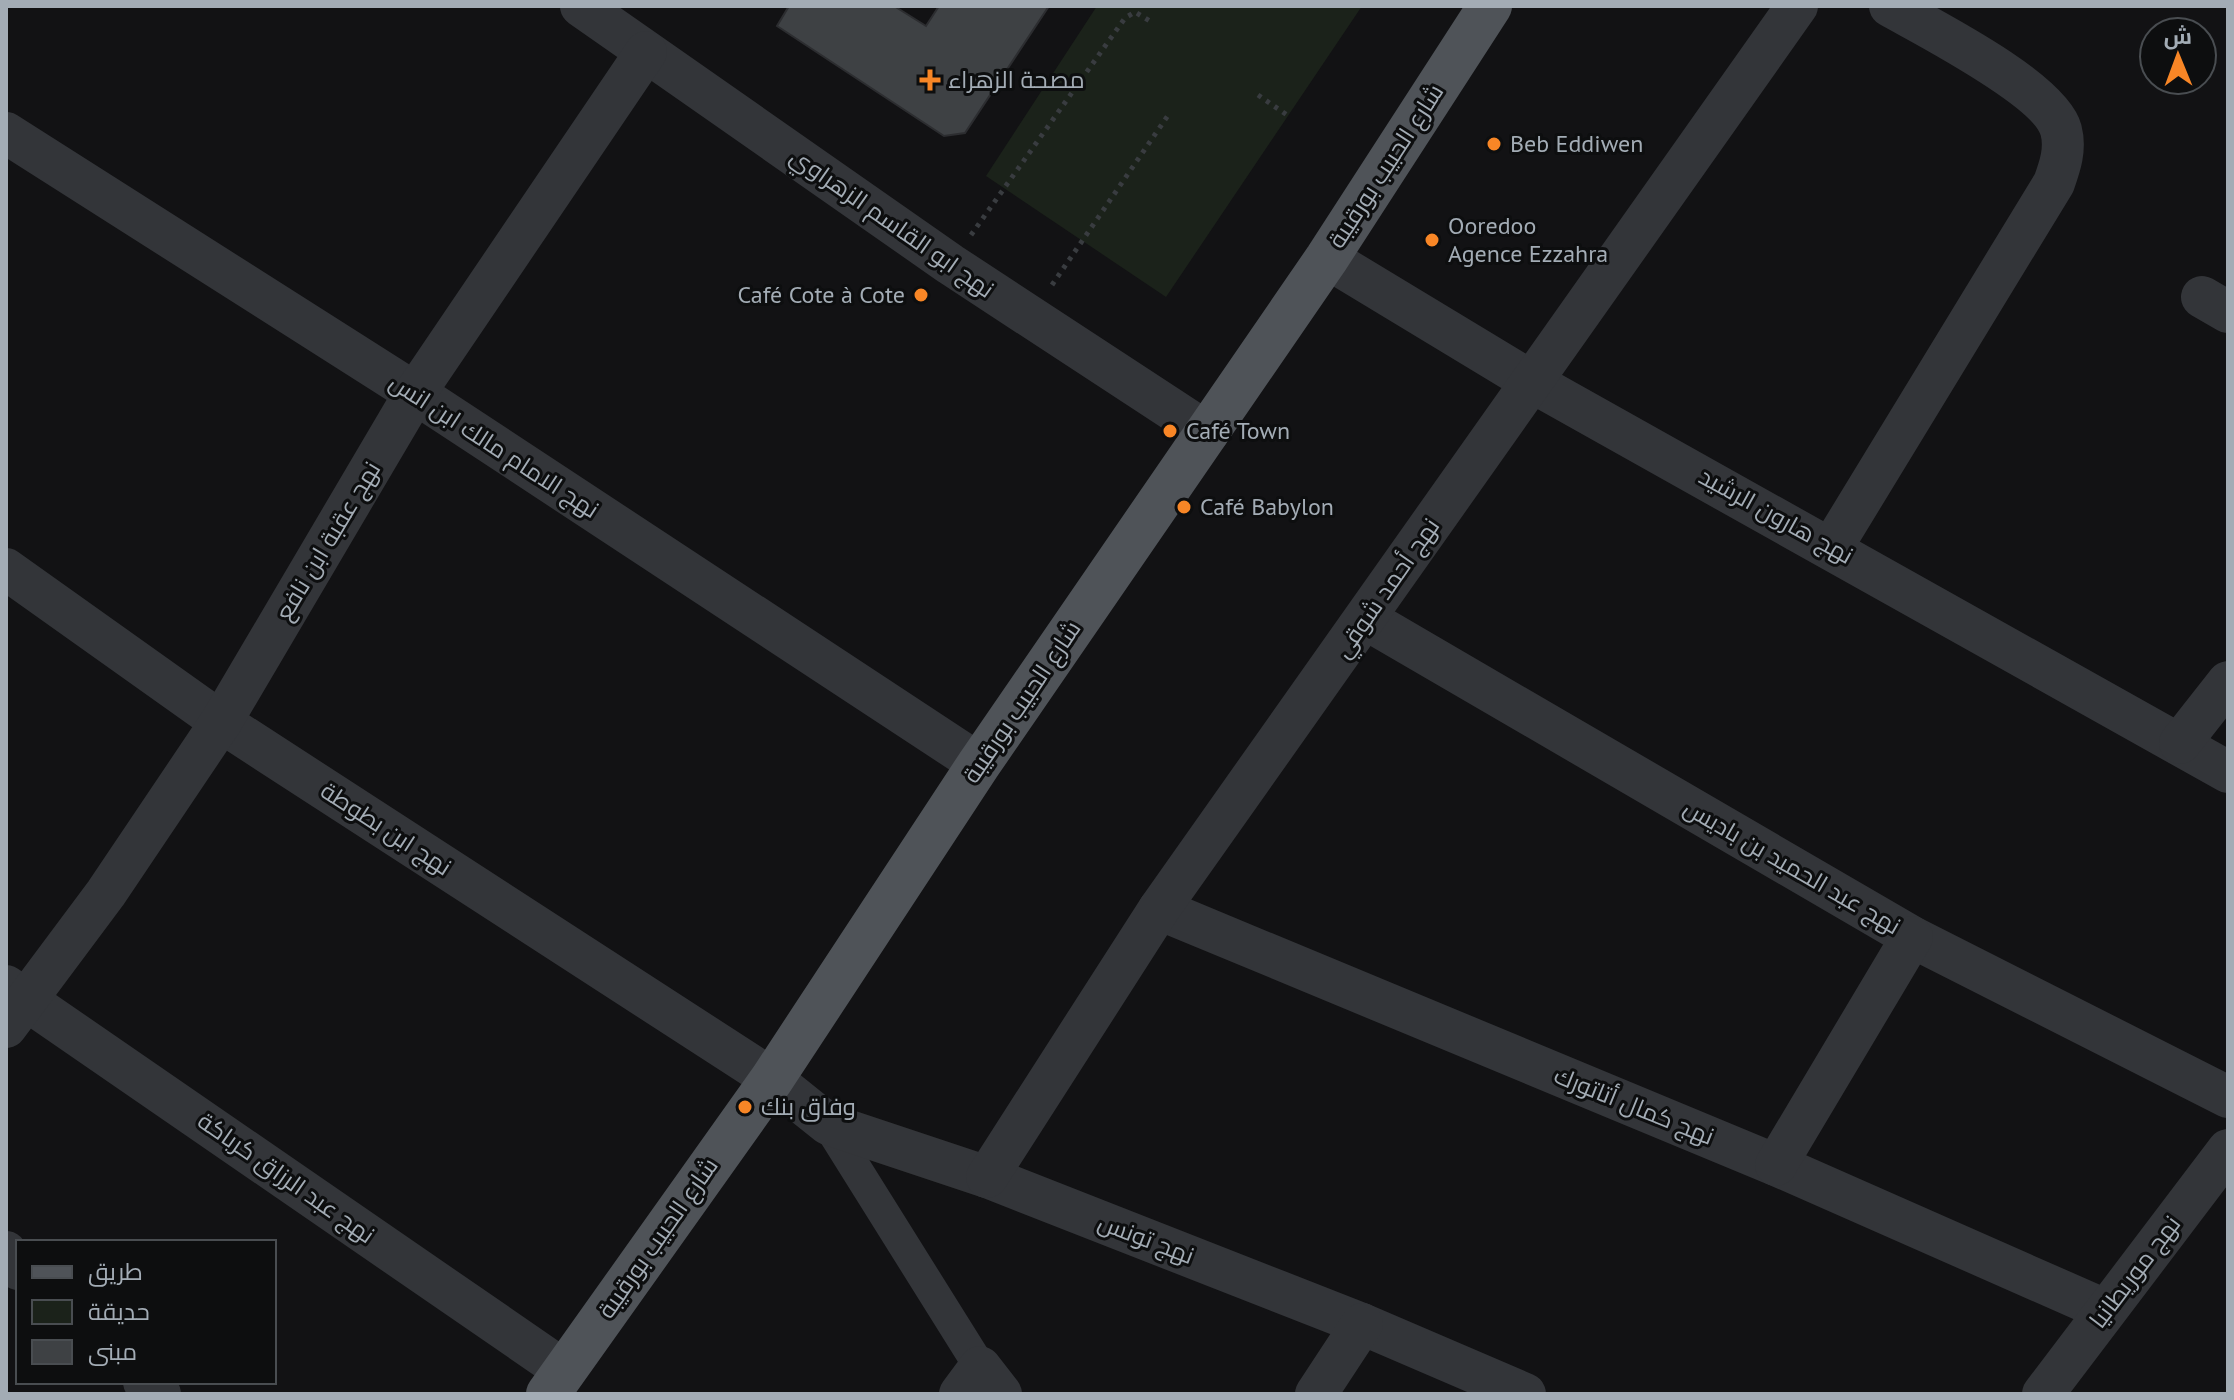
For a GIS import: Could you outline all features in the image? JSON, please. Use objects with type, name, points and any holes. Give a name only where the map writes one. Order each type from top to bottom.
[{"type":"main road","name":"شارع الحبيب بورقيبة","points":[[556,1382],[772,1079],[979,764],[1327,258],[1490,6]]},
{"type":"street","name":"نهج ابو القاسم الزهراوي","points":[[581,6],[1029,318],[1208,433]]},
{"type":"street","name":"نهج أحمد شوقي","points":[[987,1177],[1159,909],[1797,6]]},
{"type":"street","points":[[1832,547],[2054,183],[2063,156],[2061,128],[2044,101],[1965,49],[1890,6]]},
{"type":"street","name":"نهج عقبة ابن نافع","points":[[13,1004],[106,893],[221,722],[415,393],[646,52]]},
{"type":"street","name":"نهج الامام مالك ابن انس","points":[[6,133],[415,393],[979,764]]},
{"type":"street","name":"نهج هارون الرشيد","points":[[1327,258],[1532,382],[1832,547],[2228,772]]},
{"type":"street","name":"نهج ابن بطوطة","points":[[6,569],[221,722],[772,1079]]},
{"type":"street","name":"نهج عبد الحميد بن باديس","points":[[1366,619],[1912,937],[2228,1097]]},
{"type":"street","points":[[2180,743],[2228,682]]},
{"type":"street","name":"نهج كمال أتاتورك","points":[[1159,909],[1776,1165],[2105,1310]]},
{"type":"street","points":[[1776,1165],[1912,937]]},
{"type":"street","name":"نهج عبد الرزاق كرباكة","points":[[13,1004],[556,1382]]},
{"type":"street","name":"نهج تونس","points":[[772,1079],[828,1124],[987,1177],[1362,1324],[1525,1394]]},
{"type":"street","points":[[828,1124],[980,1385]]},
{"type":"street","name":"نهج موريطانيا","points":[[2043,1394],[2228,1150]]},
{"type":"street","points":[[1316,1394],[1362,1324]]},
{"type":"path","points":[[950,264],[1125,18],[1135,12],[1153,23]]},
{"type":"path","points":[[1258,95],[1287,115]]},
{"type":"path","points":[[1029,318],[1169,114]]},
{"type":"green space","points":[[1097,6],[1362,6],[1166,297],[986,176]]},
{"type":"building","name":"مصحة الزهراء","points":[[789,6],[894,6],[926,26],[939,6],[1049,6],[965,133],[944,136],[777,26]]},
{"type":"place","name":"مصحة الزهراء","points":[[930,80]]},
{"type":"place","name":"Beb Eddiwen","points":[[1494,144]]},
{"type":"place","name":"Ooredoo Agence Ezzahra","points":[[1432,240]]},
{"type":"place","name":"Café Cote à Cote","points":[[921,295]]},
{"type":"place","name":"Café Town","points":[[1170,431]]},
{"type":"place","name":"Café Babylon","points":[[1184,507]]},
{"type":"place","name":"وفاق بنك","points":[[745,1107]]}]
